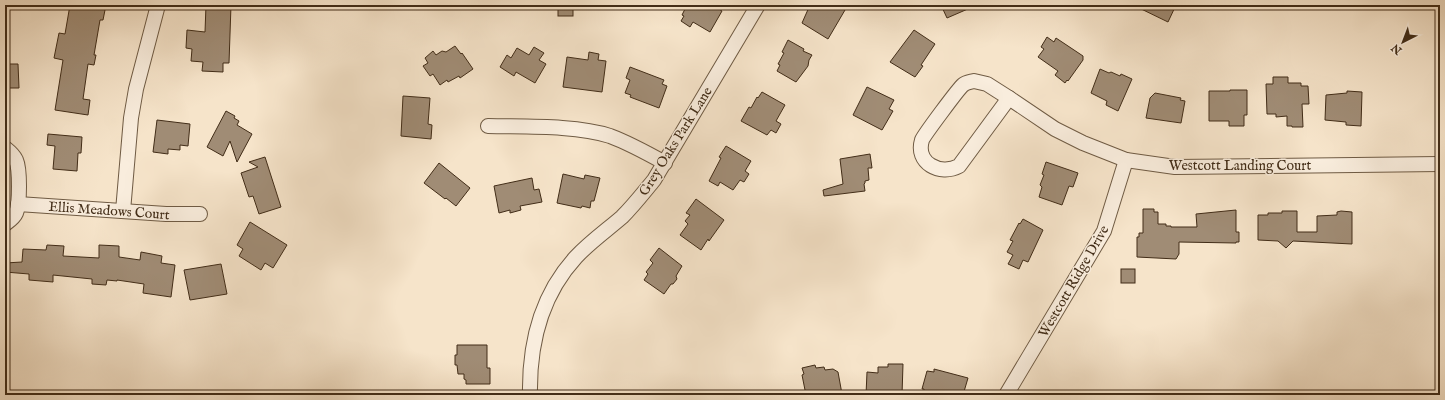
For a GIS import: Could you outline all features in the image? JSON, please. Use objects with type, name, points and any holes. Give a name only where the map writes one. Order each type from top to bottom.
[{"type":"street","points":[[123,211],[131,118],[136,89],[158,5]]},
{"type":"street","name":"Grey Oaks Park Lane","points":[[530,395],[530,372],[534,336],[544,306],[559,277],[577,256],[622,216],[638,199],[664,163],[758,5]]},
{"type":"street","name":"Westcott Landing Court","points":[[1009,98],[959,166],[953,169],[940,170],[928,163],[922,152],[923,138],[962,85],[974,81],[987,84],[1009,98],[1055,129],[1083,143],[1126,160],[1175,167],[1440,164]]},
{"type":"street","points":[[488,126],[557,128],[609,136],[636,147],[664,163]]},
{"type":"street","points":[[5,148],[12,153],[18,169],[18,204],[16,214],[5,224]]},
{"type":"street","name":"Westcott Ridge Drive","points":[[1006,395],[1104,231],[1126,160]]},
{"type":"street","name":"Ellis Meadows Court","points":[[18,204],[166,214],[200,214]]},
{"type":"building","points":[[70,5],[106,5],[103,20],[100,20],[94,55],[96,55],[94,65],[88,64],[83,99],[90,100],[88,115],[55,110],[63,60],[54,58],[59,33],[65,34]]},
{"type":"building","points":[[206,5],[231,5],[229,63],[223,63],[223,72],[202,71],[203,62],[191,61],[192,49],[186,48],[187,30],[205,32]]},
{"type":"building","points":[[558,5],[573,5],[573,16],[558,16]]},
{"type":"building","points":[[687,5],[712,5],[722,11],[710,32],[693,22],[690,27],[681,21]]},
{"type":"building","points":[[810,5],[844,5],[842,8],[845,10],[828,39],[802,23]]},
{"type":"building","points":[[941,5],[977,5],[947,18]]},
{"type":"building","points":[[1133,5],[1176,5],[1168,22]]},
{"type":"building","points":[[914,30],[935,44],[915,77],[890,62]]},
{"type":"building","points":[[1047,37],[1054,42],[1056,38],[1083,56],[1083,60],[1065,83],[1055,75],[1058,71],[1038,57],[1044,49],[1041,47]]},
{"type":"building","points":[[788,40],[804,49],[803,51],[812,55],[808,66],[796,82],[777,71],[780,65],[778,64],[784,53],[782,52]]},
{"type":"building","points":[[455,46],[473,69],[460,78],[459,76],[448,82],[447,80],[440,85],[433,74],[430,76],[423,66],[428,63],[425,58],[433,51],[436,55],[442,51],[446,52]]},
{"type":"building","points":[[534,47],[544,53],[539,60],[546,64],[535,83],[516,72],[514,76],[500,67],[507,55],[511,58],[517,48],[529,55]]},
{"type":"building","points":[[589,52],[599,54],[598,60],[606,61],[602,92],[563,87],[567,57],[588,60]]},
{"type":"building","points":[[5,64],[18,64],[19,88],[5,88]]},
{"type":"building","points":[[630,67],[664,80],[662,84],[667,86],[659,108],[630,97],[631,95],[625,93],[630,80],[626,78]]},
{"type":"building","points":[[1100,69],[1120,76],[1121,74],[1132,79],[1118,111],[1106,105],[1107,101],[1091,93]]},
{"type":"building","points":[[1273,77],[1288,77],[1288,83],[1301,83],[1301,86],[1308,86],[1309,104],[1302,104],[1303,127],[1287,126],[1287,116],[1276,117],[1276,114],[1267,114],[1266,84],[1273,84]]},
{"type":"building","points":[[867,87],[894,100],[889,109],[893,111],[882,130],[853,115]]},
{"type":"building","points":[[1247,90],[1247,115],[1244,115],[1244,126],[1229,126],[1229,121],[1209,121],[1209,91]]},
{"type":"building","points":[[1347,91],[1362,92],[1361,126],[1346,125],[1346,122],[1325,120],[1326,95],[1347,93]]},
{"type":"building","points":[[762,92],[785,105],[776,121],[781,124],[776,133],[771,130],[767,135],[741,121],[749,107],[751,108],[757,97],[758,98]]},
{"type":"building","points":[[1155,93],[1181,98],[1180,100],[1185,101],[1181,123],[1146,118],[1150,98]]},
{"type":"building","points":[[403,96],[430,98],[428,124],[432,125],[431,139],[401,136]]},
{"type":"building","points":[[226,111],[235,116],[234,118],[239,121],[237,125],[252,134],[237,162],[230,141],[223,156],[207,147]]},
{"type":"building","points":[[157,120],[190,124],[188,146],[180,145],[180,150],[168,149],[168,154],[153,152]]},
{"type":"building","points":[[48,134],[82,137],[81,153],[78,153],[77,171],[53,169],[55,146],[47,145]]},
{"type":"building","points":[[726,146],[751,161],[745,171],[749,174],[744,182],[740,180],[733,190],[720,182],[718,186],[709,181],[721,158],[719,157]]},
{"type":"building","points":[[870,154],[872,168],[868,168],[869,180],[865,181],[865,191],[824,196],[823,190],[843,184],[840,159]]},
{"type":"building","points":[[265,157],[281,207],[259,214],[253,196],[249,197],[241,173],[258,167],[249,162]]},
{"type":"building","points":[[1046,162],[1078,173],[1073,187],[1069,186],[1062,205],[1039,197],[1042,187],[1040,185],[1044,175],[1042,174]]},
{"type":"building","points":[[439,163],[470,188],[456,206],[424,183]]},
{"type":"building","points":[[563,174],[584,179],[585,175],[600,178],[594,201],[591,201],[590,208],[582,206],[581,208],[557,203]]},
{"type":"building","points":[[532,178],[534,190],[539,189],[542,202],[520,206],[521,210],[510,213],[510,210],[499,213],[494,186]]},
{"type":"building","points":[[696,199],[724,220],[701,250],[680,235],[688,224],[685,221],[690,215],[686,213]]},
{"type":"building","points":[[1143,209],[1154,209],[1154,212],[1158,212],[1158,224],[1166,224],[1166,226],[1171,227],[1197,227],[1196,214],[1236,210],[1236,232],[1239,232],[1239,242],[1179,242],[1179,254],[1176,259],[1137,257],[1137,237],[1139,237],[1139,233],[1143,233]]},
{"type":"building","points":[[1282,211],[1297,211],[1297,232],[1317,232],[1317,216],[1337,215],[1337,212],[1341,211],[1352,212],[1352,244],[1293,241],[1286,248],[1278,241],[1258,240],[1258,215],[1282,213]]},
{"type":"building","points":[[1023,219],[1043,230],[1028,262],[1023,260],[1019,269],[1008,264],[1013,255],[1007,252],[1013,241],[1010,240],[1019,223],[1020,224]]},
{"type":"building","points":[[250,222],[287,245],[273,268],[265,263],[261,270],[239,256],[243,249],[237,245]]},
{"type":"building","points":[[47,245],[64,246],[63,256],[99,258],[99,245],[119,246],[119,257],[140,260],[141,252],[162,256],[161,263],[175,265],[171,297],[143,293],[144,284],[107,280],[106,285],[92,284],[92,279],[53,275],[53,282],[29,280],[29,274],[5,272],[5,263],[22,262],[23,249],[46,250]]},
{"type":"building","points":[[659,248],[682,266],[676,276],[677,279],[673,284],[671,284],[664,294],[644,280],[648,274],[646,272],[653,263],[650,260]]},
{"type":"building","points":[[221,264],[227,294],[190,300],[184,270]]},
{"type":"building","points":[[1121,269],[1135,269],[1135,283],[1121,283]]},
{"type":"building","points":[[457,345],[487,345],[487,368],[490,368],[490,384],[466,384],[464,374],[458,374],[457,365],[455,365]]},
{"type":"building","points":[[888,364],[903,364],[902,395],[866,395],[867,372],[878,373],[878,367],[888,367]]},
{"type":"building","points":[[815,365],[816,368],[824,367],[825,370],[833,369],[838,372],[842,394],[806,395],[802,368]]},
{"type":"building","points":[[934,369],[968,378],[963,395],[927,395],[927,393],[924,392],[924,389],[922,389],[927,371],[934,372]]}]
